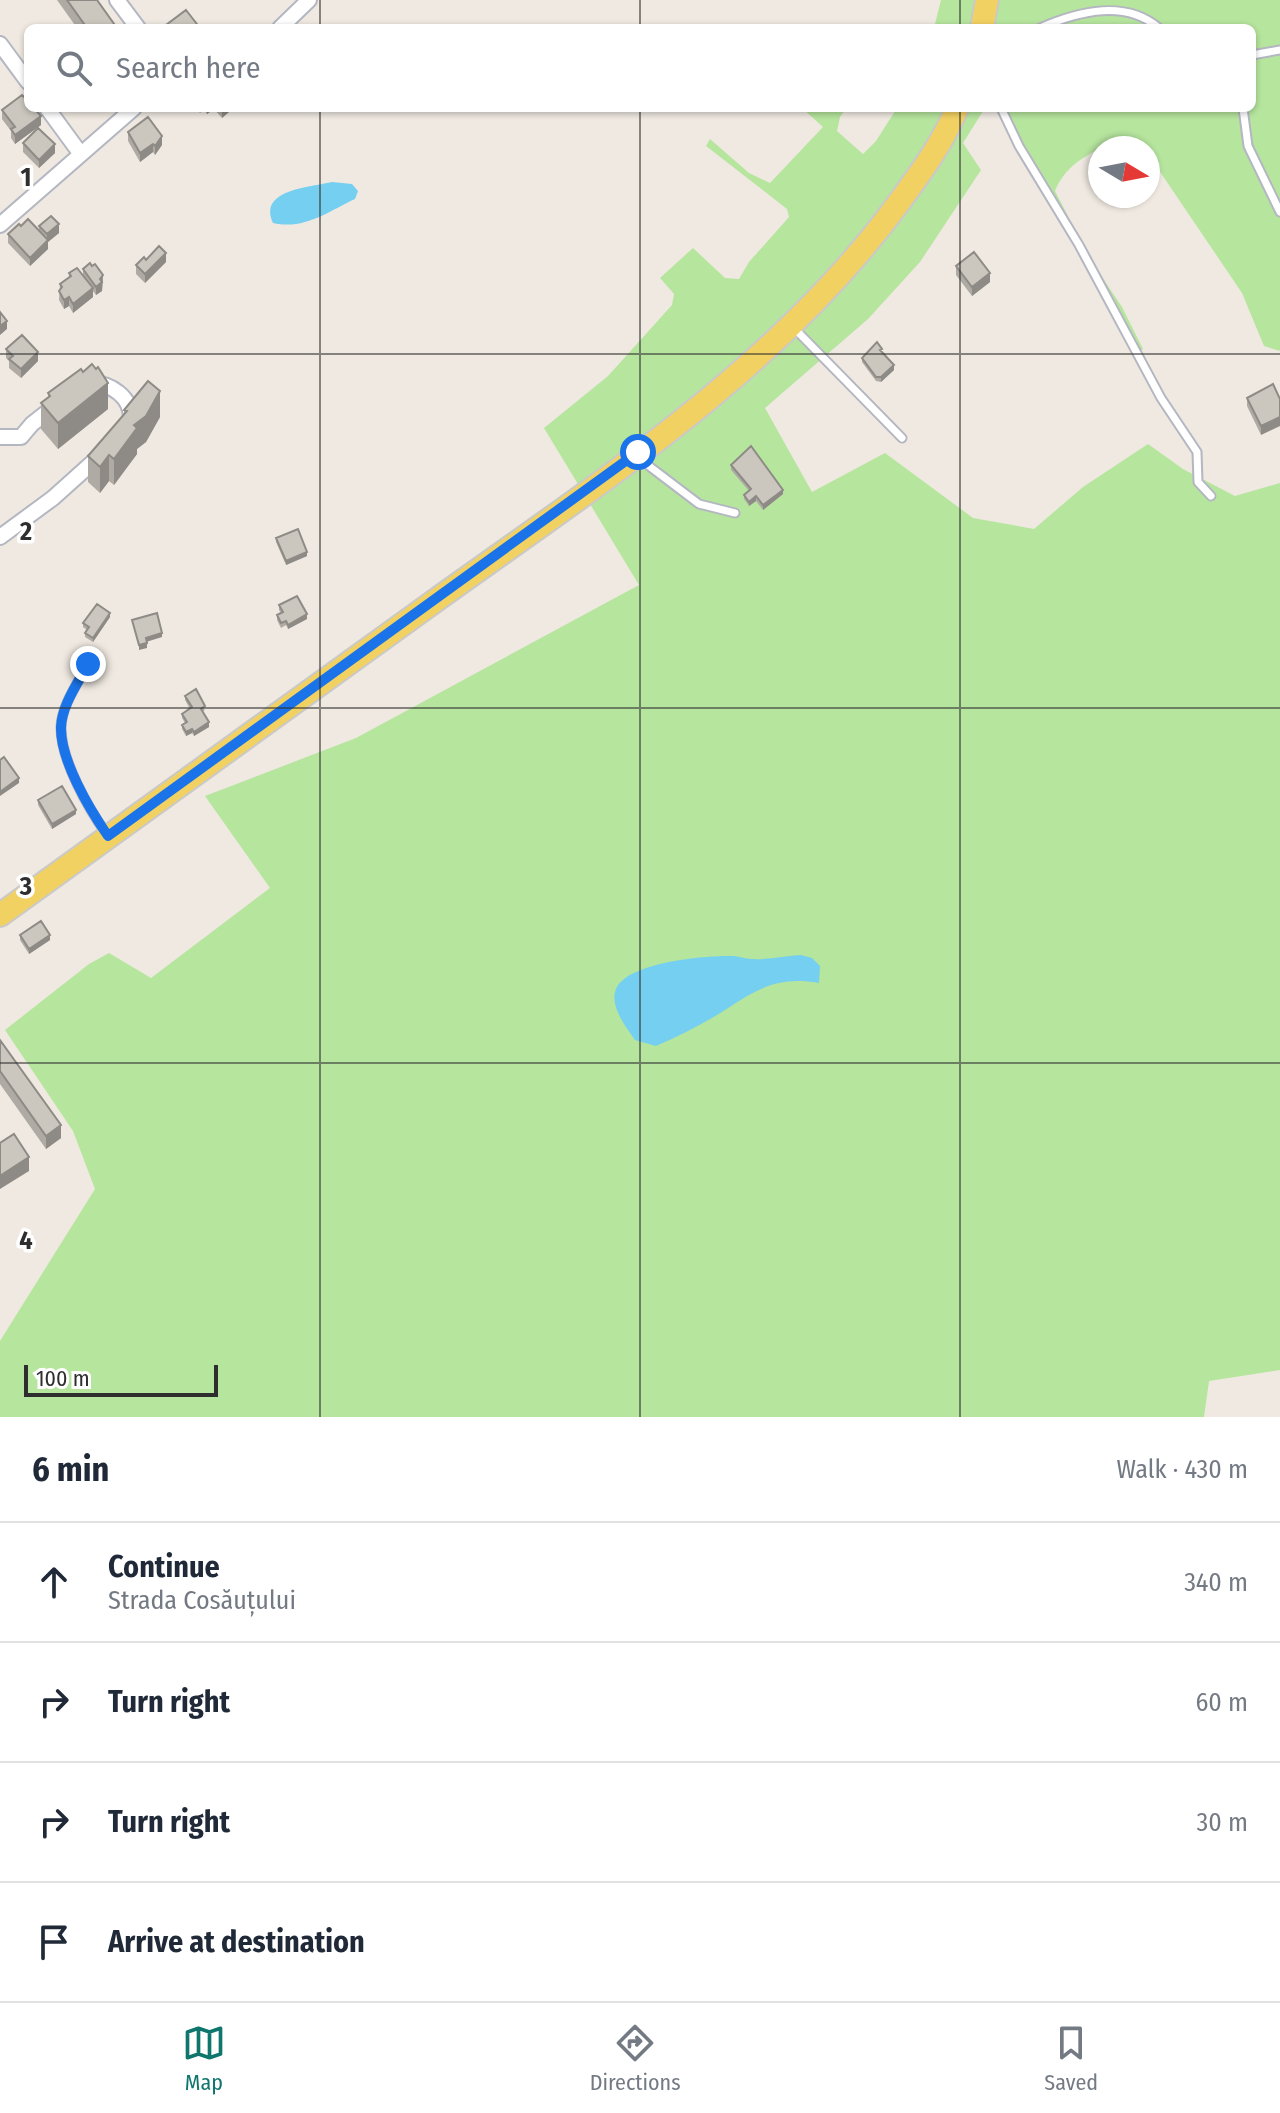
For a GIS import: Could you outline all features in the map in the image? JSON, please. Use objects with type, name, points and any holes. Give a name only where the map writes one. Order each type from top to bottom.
[{"type":"main road","points":[[983,24],[987,0]]},
{"type":"main road","points":[[0,915],[638,452],[734,378],[792,326],[877,233],[923,168],[955,112]]},
{"type":"street","points":[[117,0],[135,24]]},
{"type":"street","points":[[284,24],[309,0]]},
{"type":"street","points":[[0,44],[24,77]]},
{"type":"street","points":[[50,112],[80,153]]},
{"type":"street","points":[[0,225],[129,112]]},
{"type":"street","points":[[0,437],[21,437],[32,424],[83,384],[108,385],[129,406],[131,419],[118,438],[53,498],[0,537]]},
{"type":"lane","points":[[1050,24],[1108,1],[1133,5],[1156,24]]},
{"type":"lane","points":[[1256,54],[1280,50]]},
{"type":"lane","points":[[1003,112],[1161,398],[1197,452],[1198,482],[1211,496]]},
{"type":"lane","points":[[1244,112],[1248,146],[1280,212]]},
{"type":"lane","points":[[792,326],[902,438]]},
{"type":"lane","points":[[638,452],[649,466],[699,504],[735,513]]},
{"type":"lane","points":[[88,664],[70,697],[61,726],[64,752],[108,836]]},
{"type":"green space","points":[[941,0],[1280,0],[1280,351],[1264,346],[1242,293],[1160,172],[1160,136],[1088,136],[1088,156],[1067,172],[1055,191],[1090,259],[1122,307],[1143,349],[1134,355],[1103,291],[998,112],[1256,112],[1256,24],[935,24]]},
{"type":"green space","points":[[806,112],[843,112],[837,131],[863,154],[876,141],[894,112],[982,112],[963,143],[981,170],[920,262],[868,319],[765,408],[812,492],[885,453],[973,518],[1034,529],[1083,487],[1148,444],[1183,469],[1235,496],[1280,483],[1280,1370],[1209,1381],[1204,1417],[0,1417],[0,1341],[95,1189],[73,1131],[5,1030],[89,964],[109,953],[151,978],[270,888],[205,796],[356,738],[639,585],[544,428],[608,376],[672,305],[674,294],[660,278],[693,248],[725,278],[739,279],[749,262],[789,217],[787,209],[706,146],[710,139],[749,173],[770,183],[823,127]]},
{"type":"water","points":[[332,182],[352,184],[358,191],[355,199],[306,222],[273,223],[270,212],[279,196]]},
{"type":"water","points":[[801,955],[812,958],[820,966],[819,983],[789,981],[765,987],[656,1046],[635,1040],[623,1023],[615,1002],[616,989],[623,980],[651,966],[705,957],[757,959]]},
{"type":"building","points":[[67,0],[97,0],[114,24],[84,24]]},
{"type":"building","points":[[186,10],[197,24],[167,24]]},
{"type":"building","points":[[22,95],[24,112],[38,112],[41,116],[15,135],[11,129],[15,127],[2,110]]},
{"type":"building","points":[[148,117],[162,136],[155,146],[153,144],[140,153],[128,132]]},
{"type":"building","points":[[38,128],[55,144],[39,160],[23,143]]},
{"type":"building","points":[[51,216],[59,224],[47,234],[39,226]]},
{"type":"building","points":[[28,219],[48,240],[30,258],[8,234]]},
{"type":"building","points":[[159,246],[166,253],[145,274],[136,265],[144,257],[146,260]]},
{"type":"building","points":[[974,252],[990,273],[972,287],[956,266]]},
{"type":"building","points":[[90,263],[92,266],[95,264],[103,275],[100,279],[102,282],[96,287],[83,269]]},
{"type":"building","points":[[77,268],[93,288],[73,304],[69,297],[64,300],[59,291],[62,287],[60,284]]},
{"type":"building","points":[[0,312],[7,321],[0,326]]},
{"type":"building","points":[[22,335],[38,352],[21,369],[9,359],[13,356],[6,349]]},
{"type":"building","points":[[877,342],[894,365],[881,377],[876,377],[862,358]]},
{"type":"building","points":[[92,364],[96,369],[98,367],[108,383],[58,423],[41,403],[50,396],[48,393]]},
{"type":"building","points":[[148,381],[160,391],[146,416],[134,425],[137,428],[114,459],[109,455],[100,467],[88,456]]},
{"type":"building","points":[[1273,384],[1280,399],[1280,417],[1261,426],[1247,398]]},
{"type":"building","points":[[751,446],[783,490],[763,505],[756,496],[749,502],[744,495],[751,489],[731,465]]},
{"type":"building","points":[[298,529],[307,552],[286,561],[276,538]]},
{"type":"building","points":[[297,596],[307,614],[288,625],[286,621],[281,623],[277,615],[283,612],[279,605]]},
{"type":"building","points":[[97,604],[110,613],[93,638],[85,633],[89,627],[83,623]]},
{"type":"building","points":[[157,613],[162,633],[146,638],[147,643],[139,645],[132,620]]},
{"type":"building","points":[[196,689],[205,706],[201,709],[209,722],[194,732],[192,729],[186,732],[182,725],[187,722],[182,714],[192,707],[185,696]]},
{"type":"building","points":[[4,757],[19,778],[0,792],[0,760]]},
{"type":"building","points":[[62,786],[76,810],[52,824],[38,800]]},
{"type":"building","points":[[41,921],[50,935],[29,949],[20,935]]},
{"type":"building","points":[[0,1040],[61,1125],[46,1136],[0,1071]]},
{"type":"building","points":[[14,1134],[29,1157],[0,1176],[0,1143]]},
{"type":"route","points":[[88,664],[70,697],[61,726],[64,752],[108,836],[638,452]]}]
